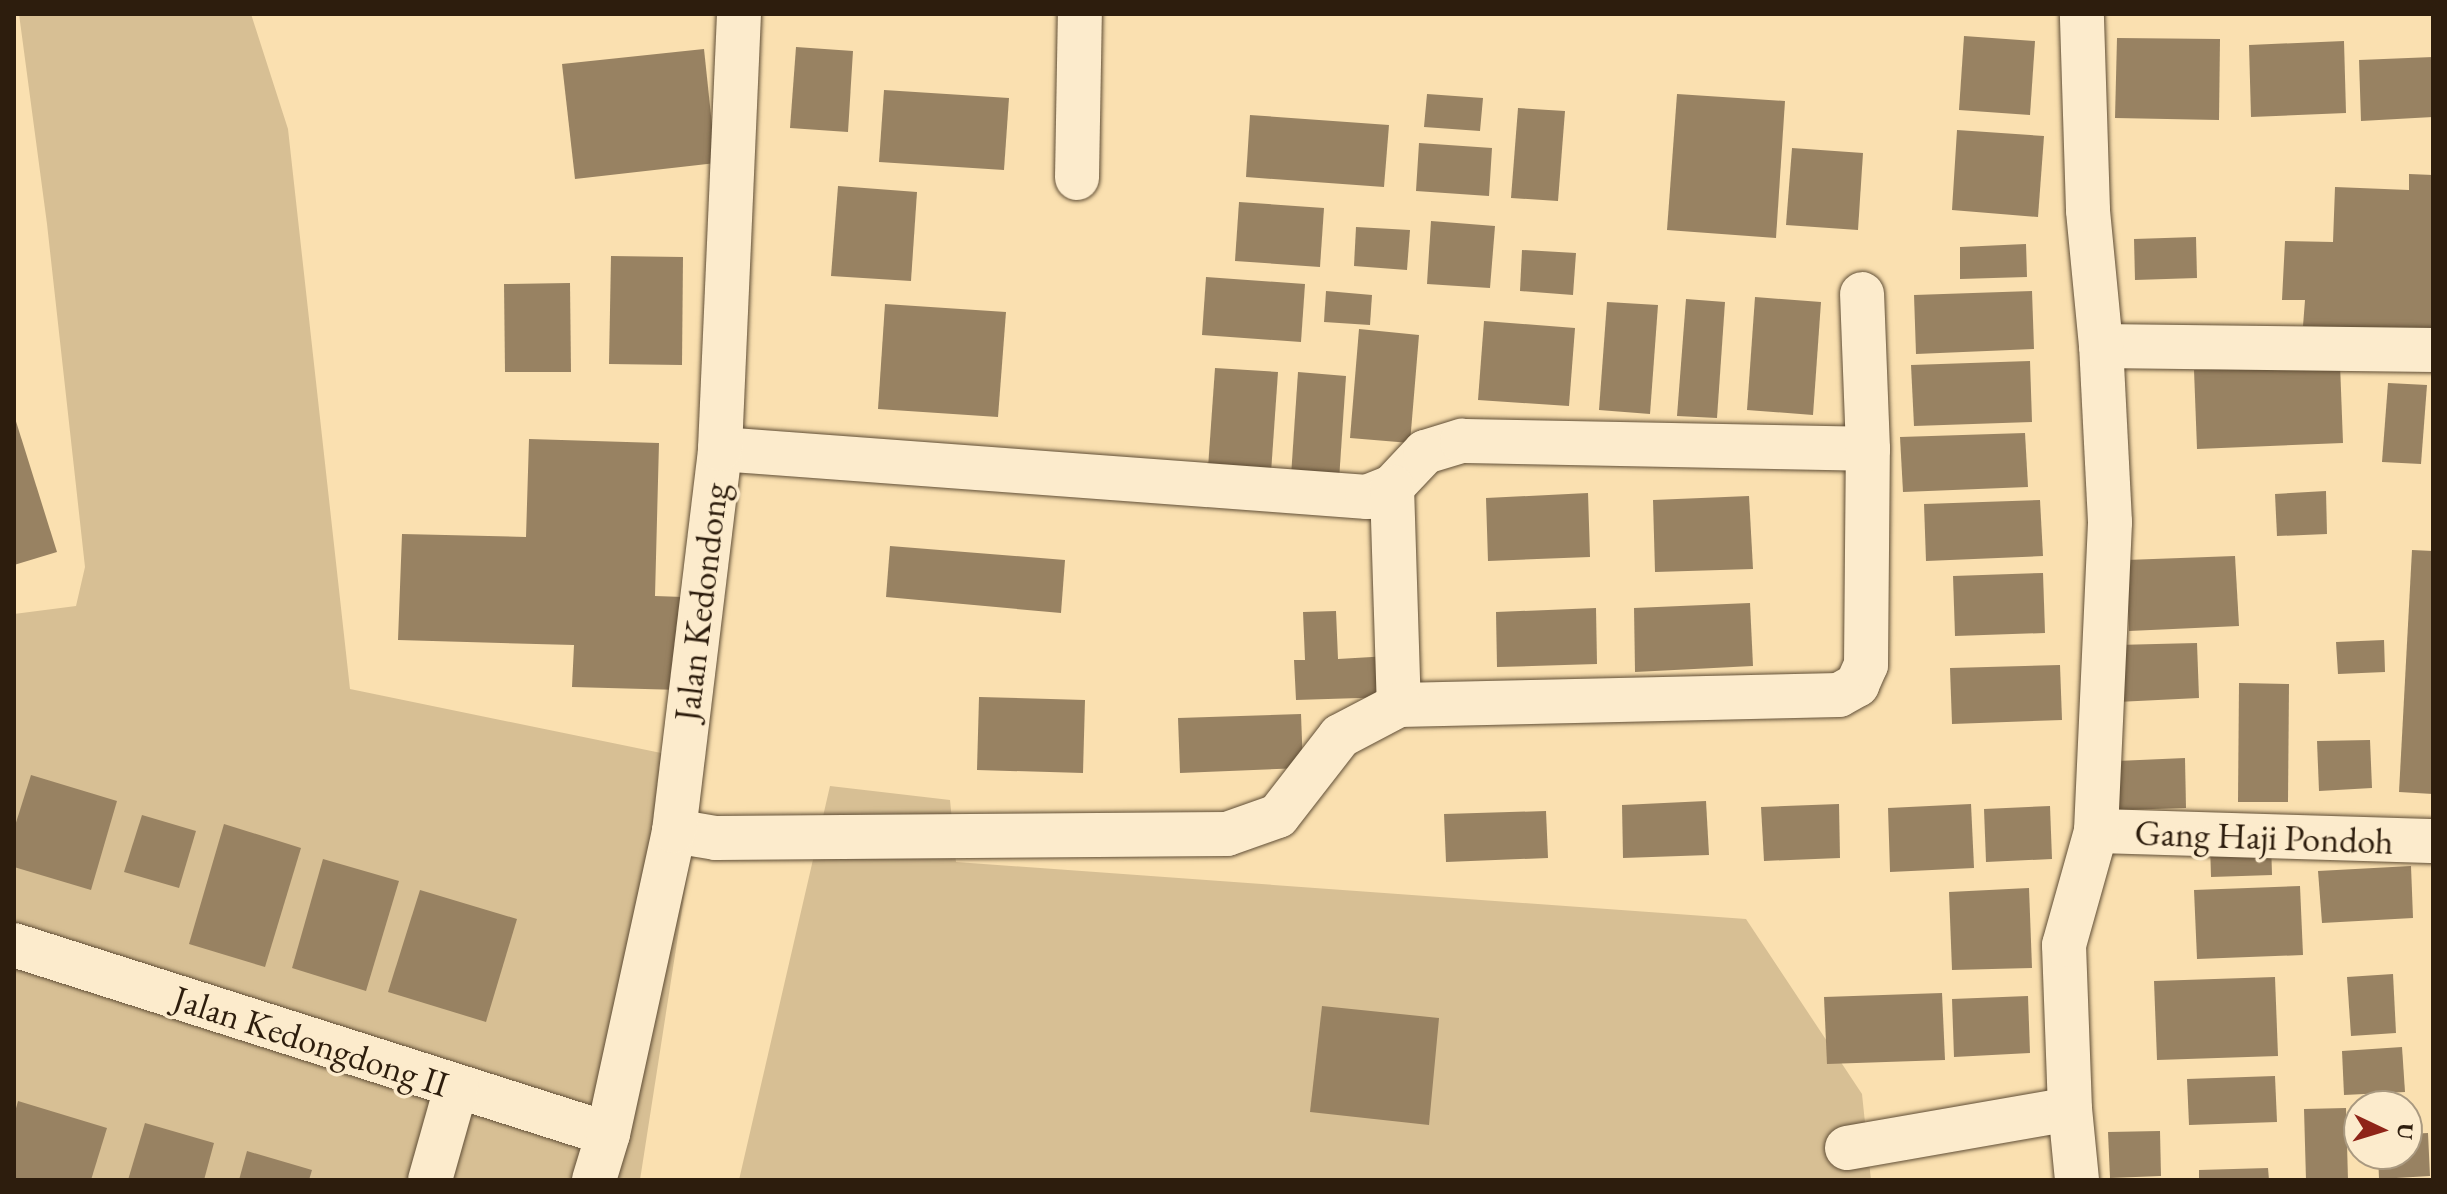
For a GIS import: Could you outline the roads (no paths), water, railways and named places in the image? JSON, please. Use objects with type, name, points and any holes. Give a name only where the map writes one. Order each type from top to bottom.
[{"type":"street","name":"Jalan Kedondong","points":[[594,1180],[608,1134],[674,831],[720,449],[739,14]]},
{"type":"street","points":[[1077,178],[1080,14]]},
{"type":"street","points":[[2077,1180],[2070,1109],[2064,945],[2096,831],[2110,522],[2101,346],[2088,210],[2082,14]]},
{"type":"street","points":[[674,831],[716,838],[1227,834],[1278,816],[1340,736],[1399,705],[1839,695],[1857,685],[1866,665],[1868,449],[1862,294]]},
{"type":"street","points":[[2101,346],[2433,350]]},
{"type":"street","points":[[720,449],[1367,497],[1392,487],[1425,452],[1462,441],[1868,449]]},
{"type":"street","points":[[1392,487],[1399,705]]},
{"type":"street","name":"Gang Haji Pondoh","points":[[2096,831],[2433,841]]},
{"type":"street","name":"Jalan Kedongdong II","points":[[14,945],[608,1134]]},
{"type":"street","points":[[430,1180],[456,1088]]},
{"type":"street","points":[[1847,1148],[2070,1109]]}]
